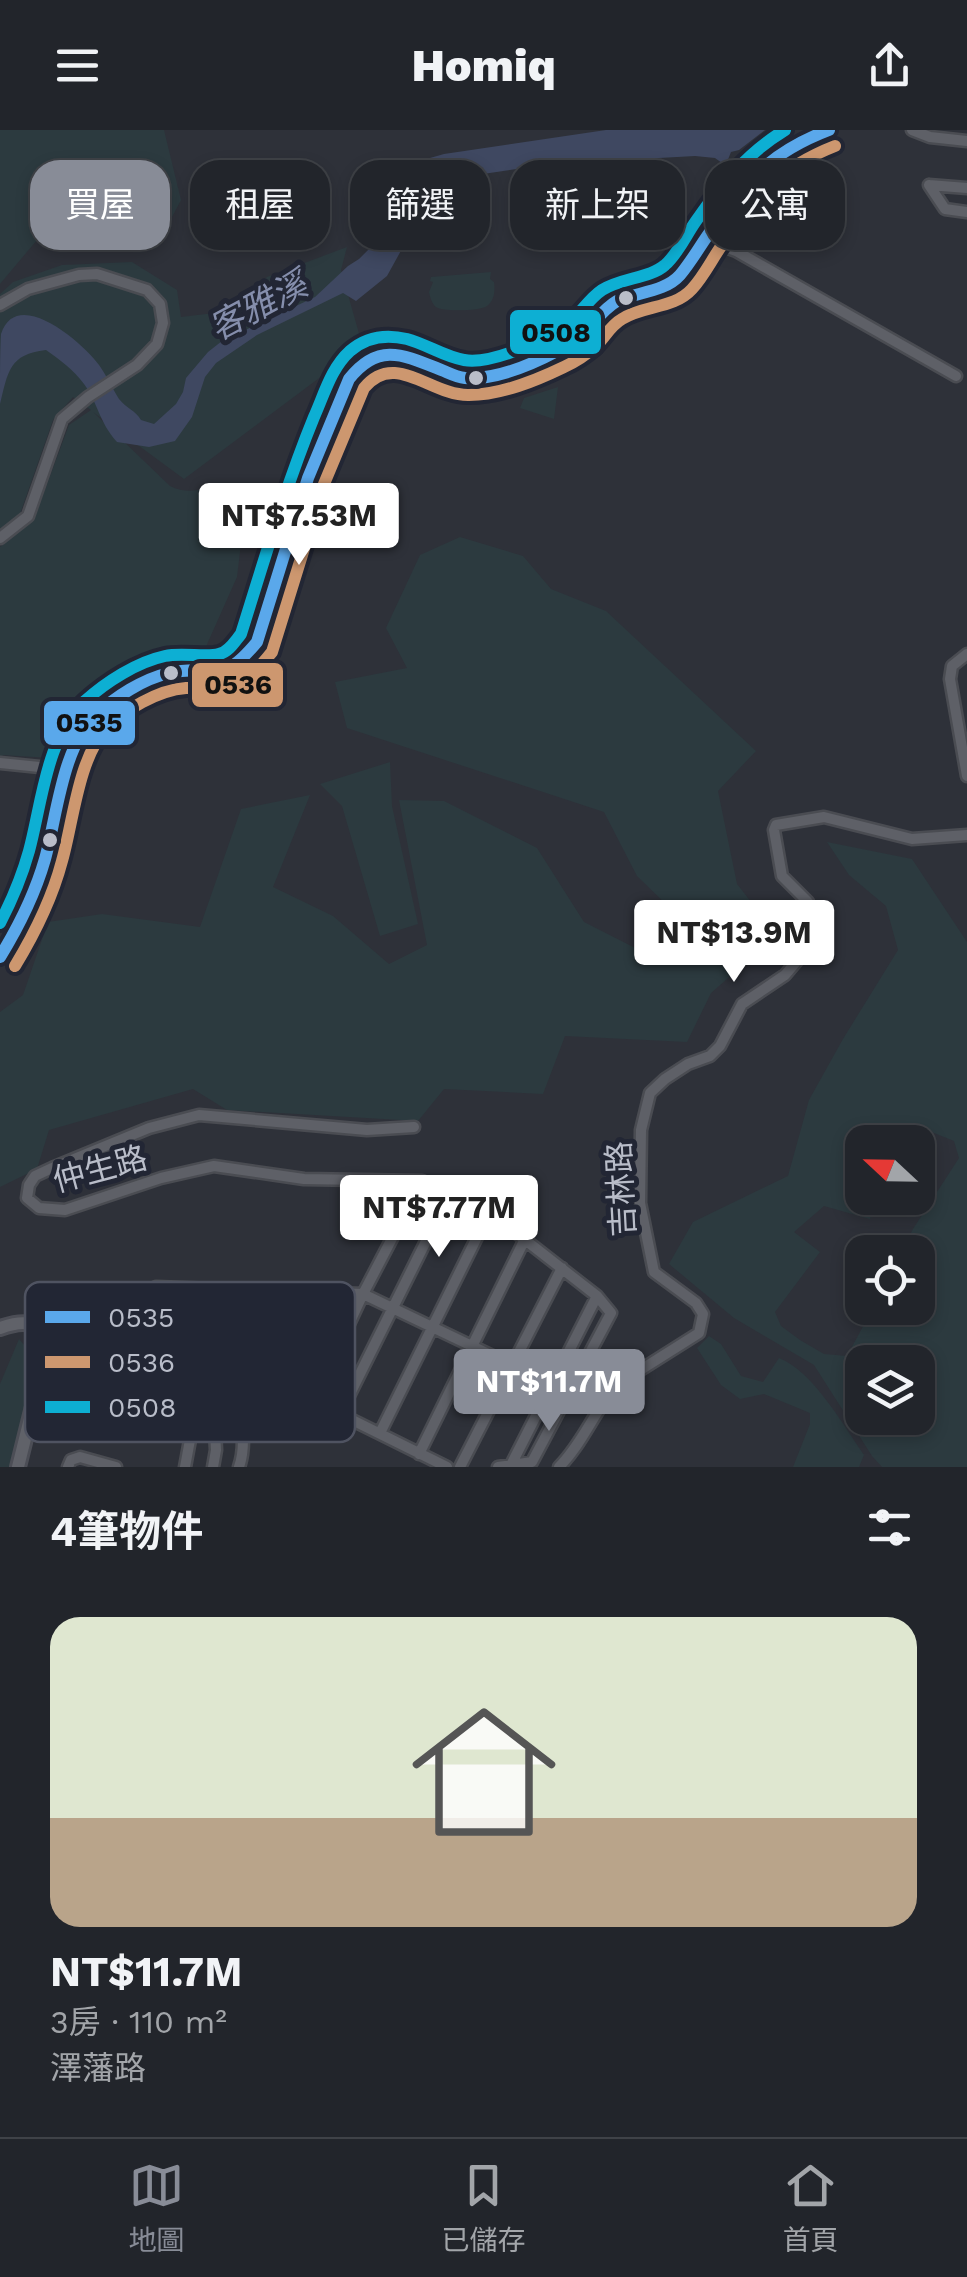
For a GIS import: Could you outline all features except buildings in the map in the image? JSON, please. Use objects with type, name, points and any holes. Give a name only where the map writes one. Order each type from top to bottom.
[{"type":"main road","points":[[0,1328],[25,1322]]},
{"type":"main road","points":[[18,1467],[25,1439]]},
{"type":"street","points":[[772,160],[798,142],[829,130]]},
{"type":"street","points":[[912,130],[967,140]]},
{"type":"street","points":[[967,188],[929,185],[944,209],[967,212]]},
{"type":"street","points":[[0,958],[29,906],[73,752],[88,722],[104,708],[168,673],[228,671],[242,661],[256,642],[308,478],[357,366],[381,353],[394,354],[464,379],[492,375],[548,356],[579,338],[611,304],[670,285],[705,241]]},
{"type":"street","points":[[733,250],[956,376]]},
{"type":"street","points":[[0,305],[28,290],[79,275],[97,274],[147,290],[160,304],[164,323],[156,344],[137,364],[62,419],[28,516],[0,538]]},
{"type":"street","points":[[967,654],[952,666],[950,679],[967,776]]},
{"type":"street","points":[[0,763],[69,770]]},
{"type":"street","name":"吉林路","points":[[559,1467],[581,1442],[612,1390],[701,1329],[703,1314],[696,1302],[654,1272],[640,1203],[640,1130],[650,1093],[688,1064],[710,1056],[720,1046],[742,1004],[784,975],[802,955],[810,927],[808,902],[782,876],[776,824],[824,817],[912,839],[967,835]]},
{"type":"street","name":"仲生路","points":[[414,1127],[367,1130],[199,1115],[150,1128],[35,1176],[28,1198],[39,1208],[65,1210],[161,1178],[214,1166],[304,1179],[422,1181]]},
{"type":"street","points":[[355,1311],[422,1181],[525,1239],[598,1296],[611,1313],[532,1462],[498,1467]]},
{"type":"street","points":[[355,1384],[449,1195]]},
{"type":"street","points":[[380,1433],[488,1215]]},
{"type":"street","points":[[420,1454],[525,1239]]},
{"type":"street","points":[[460,1467],[562,1268]]},
{"type":"street","points":[[355,1294],[363,1294],[570,1393]]},
{"type":"street","points":[[511,1465],[598,1296]]},
{"type":"street","points":[[355,1421],[447,1467]]},
{"type":"street","points":[[184,1467],[190,1442]]},
{"type":"street","points":[[212,1467],[216,1442]]},
{"type":"street","points":[[240,1467],[242,1442]]},
{"type":"street","points":[[68,1467],[70,1460],[80,1458],[116,1467]]},
{"type":"shaded area","points":[[0,130],[164,130],[181,200],[170,221],[170,160],[30,160],[30,248],[0,284]]},
{"type":"shaded area","points":[[347,247],[341,270],[360,337],[370,348],[350,355],[184,479],[93,412],[170,486],[187,491],[216,487],[243,527],[237,577],[196,669],[162,666],[125,680],[98,699],[66,759],[3,755],[0,763],[0,547],[34,519],[69,425],[91,410],[73,397],[53,420],[20,514],[0,529],[0,294],[13,282],[62,265],[132,262],[177,290],[181,317],[231,311],[267,277]]},
{"type":"shaded area","points":[[491,272],[494,292],[487,306],[453,310],[440,309],[432,302],[431,277]]},
{"type":"shaded area","points":[[558,387],[554,419],[520,408],[524,398]]},
{"type":"shaded area","points":[[460,537],[523,556],[551,589],[606,611],[756,751],[718,791],[737,884],[777,935],[711,993],[687,1042],[565,1036],[543,1094],[444,1089],[418,1121],[227,1110],[193,1089],[49,1130],[37,1169],[0,1187],[0,1012],[23,995],[48,922],[102,914],[200,927],[241,809],[310,795],[273,887],[333,916],[389,964],[427,945],[399,800],[444,801],[537,848],[584,922],[649,955],[673,911],[637,876],[604,812],[347,728],[335,682],[407,668],[386,628],[420,555]]},
{"type":"shaded area","points":[[390,762],[392,806],[418,924],[380,936],[342,806],[320,784]]},
{"type":"shaded area","points":[[827,842],[912,859],[967,942],[967,1467],[882,1467],[859,1435],[935,1435],[935,1345],[853,1345],[864,1325],[935,1325],[935,1235],[910,1235],[922,1215],[935,1215],[935,1195],[959,1158],[954,1141],[935,1133],[935,1125],[845,1125],[845,1212],[824,1206],[794,1232],[820,1252],[775,1312],[781,1326],[800,1340],[824,1354],[845,1356],[845,1414],[814,1365],[734,1318],[669,1264],[693,1222],[788,1176],[809,1100],[898,950],[886,906],[849,875]]},
{"type":"shaded area","points":[[709,1336],[721,1344],[741,1376],[763,1382],[779,1358],[792,1365],[826,1400],[845,1428],[845,1435],[850,1435],[864,1455],[859,1467],[793,1467],[810,1424],[810,1413],[764,1394],[740,1399],[721,1385],[697,1348]]},
{"type":"shaded area","points":[[19,1339],[25,1346],[25,1409],[11,1467],[0,1467],[0,1384]]},
{"type":"water","name":"客雅溪","points":[[606,130],[765,130],[731,152],[728,160],[695,156],[510,160],[510,170],[490,173],[490,160],[428,160],[444,154]]},
{"type":"water","name":"客雅溪","points":[[368,250],[401,250],[387,276],[356,301],[343,293],[257,335],[216,363],[205,377],[192,417],[175,441],[149,447],[117,442],[84,384],[46,350],[17,360],[8,374],[0,404],[1,334],[9,320],[21,315],[50,323],[80,344],[99,365],[122,402],[141,420],[154,424],[176,404],[186,378],[208,352],[222,341],[315,297]]},
{"type":"transit line","name":"0508","points":[[0,923],[26,860],[47,772],[72,716],[93,694],[133,668],[165,656],[219,654],[229,649],[241,634],[303,444],[343,358],[356,346],[377,338],[407,339],[475,361],[516,351],[543,339],[569,323],[602,290],[665,265],[736,171],[785,130]]},
{"type":"transit line","name":"0535","points":[[0,957],[36,885],[75,745],[96,715],[121,695],[159,676],[185,670],[224,670],[257,642],[308,478],[349,379],[360,367],[382,356],[404,356],[459,377],[477,378],[514,370],[549,355],[578,338],[617,301],[674,281],[735,198],[761,170],[791,148],[829,130]]},
{"type":"transit line","name":"0536","points":[[15,966],[53,889],[82,775],[105,730],[132,708],[164,693],[186,688],[221,690],[238,684],[272,652],[324,484],[364,388],[388,373],[455,393],[493,393],[568,365],[592,349],[622,319],[685,295],[770,185],[798,164],[835,146]]}]
